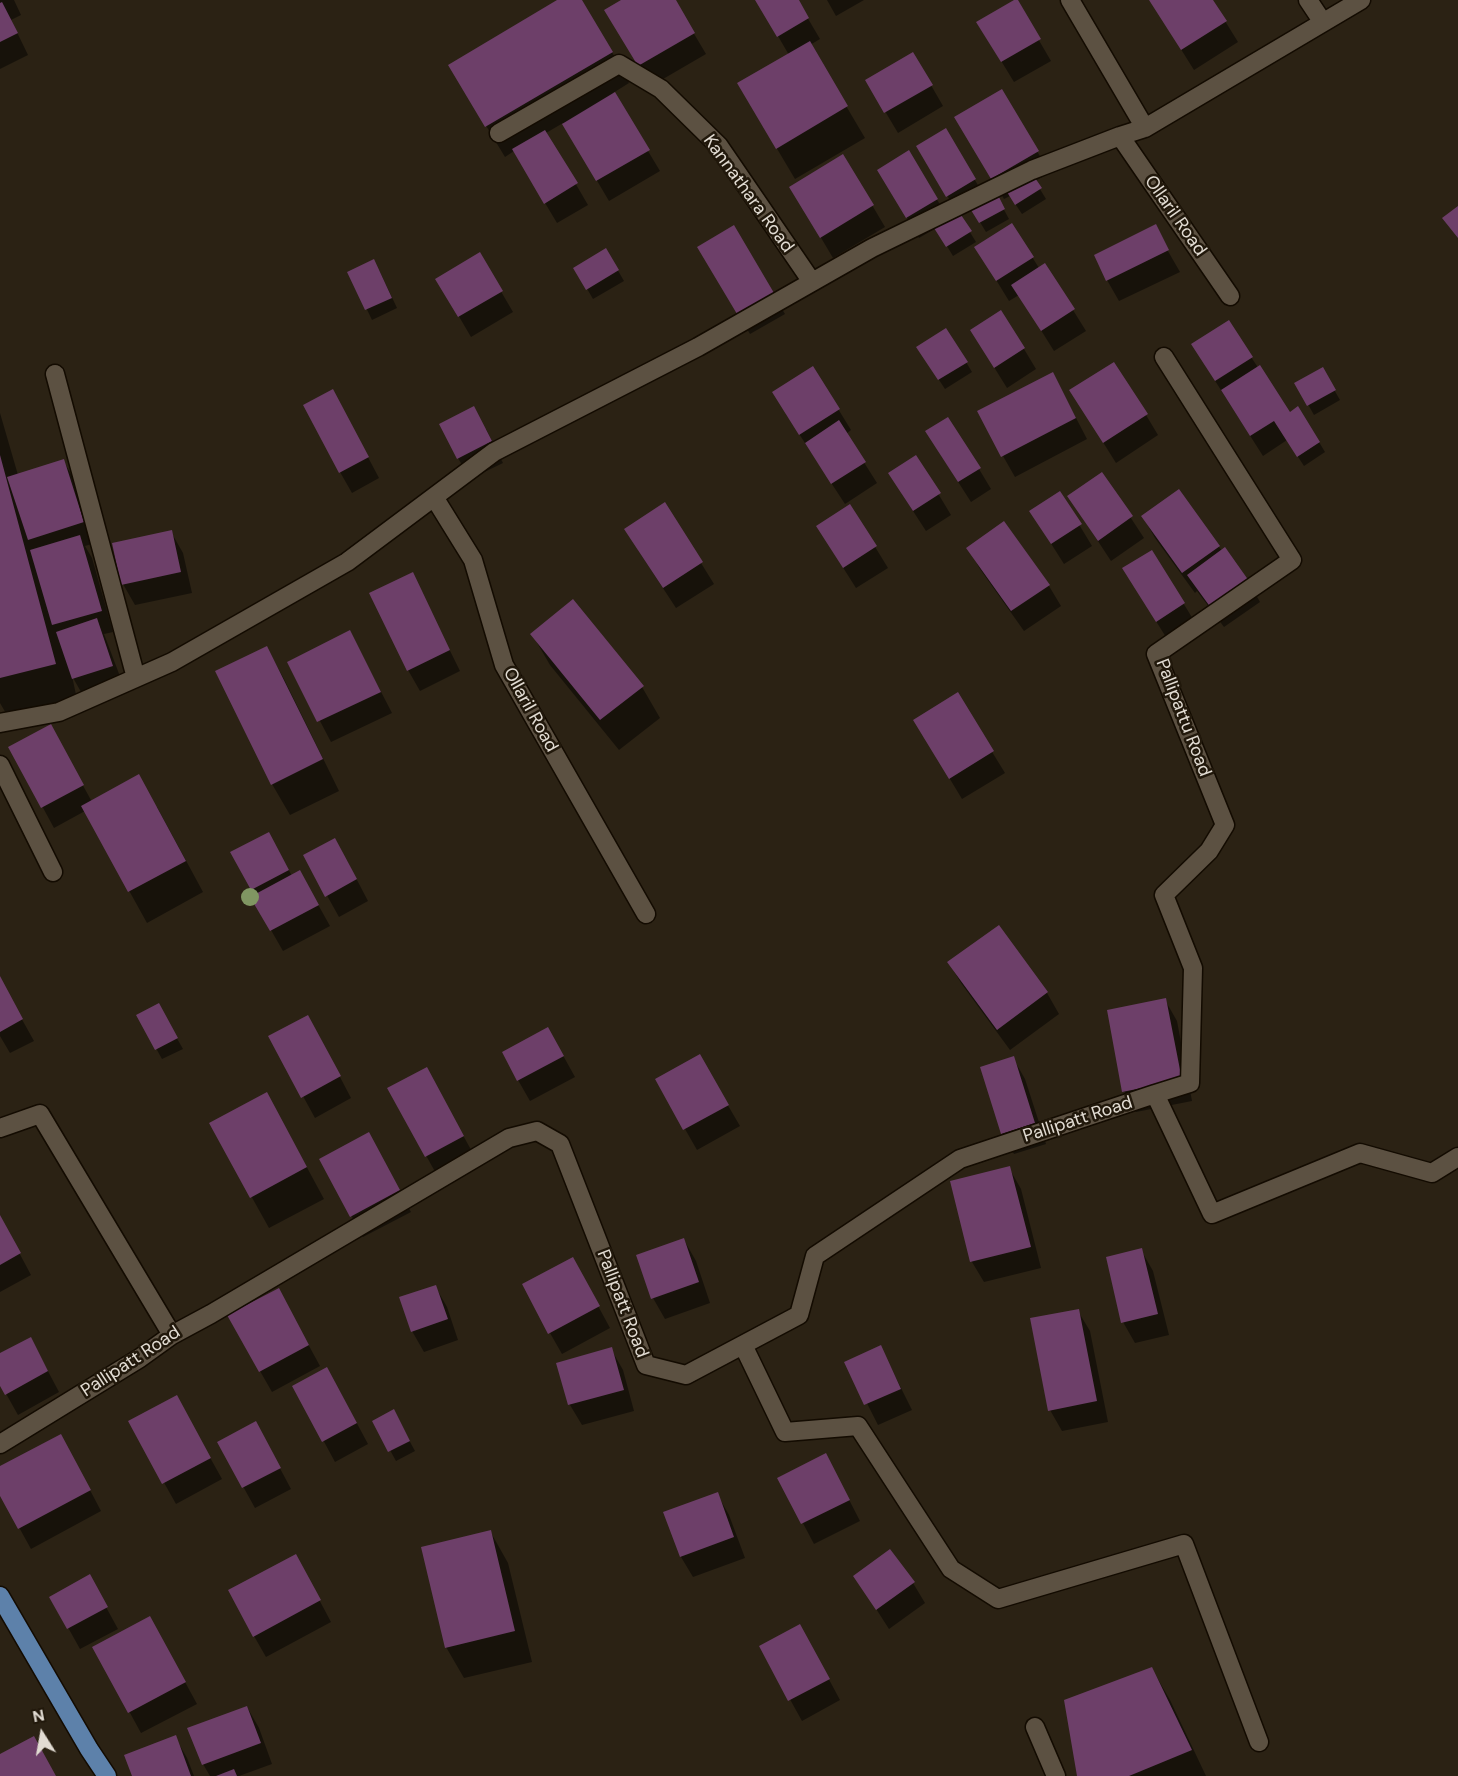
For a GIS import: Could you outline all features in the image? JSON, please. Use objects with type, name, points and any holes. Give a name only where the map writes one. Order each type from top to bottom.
[{"type":"main road","points":[[0,1596],[107,1776]]},
{"type":"street","points":[[1070,0],[1145,128]]},
{"type":"street","points":[[1308,0],[1322,21]]},
{"type":"street","points":[[0,723],[59,712],[172,662],[347,562],[494,452],[698,347],[872,248],[1032,171],[1145,128],[1279,50],[1322,21],[1361,0]]},
{"type":"street","name":"Kannathara Road","points":[[499,133],[619,63],[661,89],[719,146],[812,282]]},
{"type":"street","name":"Ollaril Road","points":[[1120,136],[1230,296]]},
{"type":"street","name":"Pallipattu Road","points":[[1155,1094],[1190,1083],[1193,968],[1164,895],[1209,851],[1225,825],[1156,654],[1292,560],[1164,357]]},
{"type":"street","points":[[55,374],[136,678]]},
{"type":"street","name":"Ollaril Road","points":[[434,497],[473,560],[504,665],[646,914]]},
{"type":"street","points":[[0,765],[53,872]]},
{"type":"street","name":"Pallipatt Road","points":[[0,1444],[140,1358],[172,1335],[509,1138],[537,1131],[560,1144],[646,1365],[686,1375],[799,1315],[815,1256],[960,1160],[1155,1094],[1212,1214],[1360,1153],[1432,1173],[1458,1157]]},
{"type":"street","points":[[0,1128],[40,1114],[172,1335]]},
{"type":"street","points":[[743,1345],[785,1431],[858,1426],[951,1569],[998,1599],[1184,1544],[1259,1742]]},
{"type":"street","points":[[1035,1727],[1056,1776]]},
{"type":"building","points":[[557,0],[582,0],[613,52],[485,127],[448,65]]},
{"type":"building","points":[[621,0],[676,0],[695,33],[638,66],[604,10]]},
{"type":"building","points":[[755,0],[799,0],[809,18],[777,37]]},
{"type":"building","points":[[1014,0],[1018,0],[1041,39],[1001,62],[976,22]]},
{"type":"building","points":[[1149,0],[1213,0],[1227,21],[1181,50]]},
{"type":"building","points":[[2,2],[18,33],[0,42],[0,3]]},
{"type":"building","points":[[810,41],[848,106],[776,149],[737,83]]},
{"type":"building","points":[[913,52],[933,85],[884,113],[865,80]]},
{"type":"building","points":[[1002,89],[1039,151],[991,179],[954,117]]},
{"type":"building","points":[[615,92],[650,150],[596,181],[562,124]]},
{"type":"building","points":[[946,128],[976,179],[946,197],[916,146]]},
{"type":"building","points":[[545,130],[578,183],[544,204],[512,149]]},
{"type":"building","points":[[909,150],[938,199],[906,218],[877,170]]},
{"type":"building","points":[[843,154],[874,205],[820,238],[789,187]]},
{"type":"building","points":[[1033,175],[1042,188],[1015,205],[1007,192]]},
{"type":"building","points":[[998,195],[1005,209],[979,223],[971,210]]},
{"type":"building","points":[[1458,206],[1458,238],[1442,218]]},
{"type":"building","points":[[959,212],[972,231],[946,247],[934,228]]},
{"type":"building","points":[[1012,223],[1034,257],[996,281],[974,247]]},
{"type":"building","points":[[1156,224],[1169,250],[1106,281],[1094,255]]},
{"type":"building","points":[[734,225],[774,293],[737,314],[697,247]]},
{"type":"building","points":[[606,248],[619,270],[586,290],[573,268]]},
{"type":"building","points":[[480,252],[503,291],[458,317],[435,279]]},
{"type":"building","points":[[374,259],[392,298],[365,310],[347,272]]},
{"type":"building","points":[[1045,263],[1075,309],[1041,331],[1011,285]]},
{"type":"building","points":[[1001,310],[1025,348],[994,368],[970,330]]},
{"type":"building","points":[[1229,320],[1253,357],[1215,381],[1191,344]]},
{"type":"building","points":[[946,328],[968,362],[938,380],[916,347]]},
{"type":"building","points":[[1114,362],[1148,414],[1103,443],[1069,390]]},
{"type":"building","points":[[1260,365],[1290,412],[1298,406],[1320,442],[1297,457],[1274,421],[1250,436],[1221,390]]},
{"type":"building","points":[[813,366],[840,409],[799,435],[772,392]]},
{"type":"building","points":[[1323,367],[1336,390],[1307,406],[1294,383]]},
{"type":"building","points":[[1053,372],[1076,418],[1001,457],[977,411]]},
{"type":"building","points":[[333,389],[369,457],[339,473],[303,405]]},
{"type":"building","points":[[474,406],[492,441],[457,459],[439,424]]},
{"type":"building","points":[[948,417],[981,468],[958,482],[925,431]]},
{"type":"building","points":[[839,420],[866,462],[831,484],[805,443]]},
{"type":"building","points":[[0,455],[56,664],[0,678]]},
{"type":"building","points":[[916,455],[941,493],[913,511],[888,473]]},
{"type":"building","points":[[64,459],[84,522],[28,540],[7,477]]},
{"type":"building","points":[[1102,472],[1133,516],[1098,541],[1067,496]]},
{"type":"building","points":[[1179,489],[1220,546],[1182,573],[1141,516]]},
{"type":"building","points":[[1060,491],[1082,524],[1051,544],[1029,511]]},
{"type":"building","points":[[665,502],[703,562],[663,588],[624,529]]},
{"type":"building","points":[[850,504],[877,546],[843,568],[816,526]]},
{"type":"building","points":[[1004,521],[1050,585],[1011,611],[966,548]]},
{"type":"building","points":[[172,530],[181,572],[121,585],[112,543]]},
{"type":"building","points":[[80,535],[102,611],[52,625],[30,550]]},
{"type":"building","points":[[1225,547],[1249,581],[1211,608],[1187,575]]},
{"type":"building","points":[[1152,550],[1185,603],[1156,622],[1122,568]]},
{"type":"building","points":[[413,572],[450,650],[407,671],[369,593]]},
{"type":"building","points":[[573,599],[644,686],[600,720],[530,634]]},
{"type":"building","points":[[97,618],[113,666],[72,679],[56,632]]},
{"type":"building","points":[[350,630],[381,692],[317,722],[287,662]]},
{"type":"building","points":[[267,646],[323,759],[271,785],[215,671]]},
{"type":"building","points":[[958,692],[994,751],[949,779],[913,720]]},
{"type":"building","points":[[51,724],[84,785],[41,808],[8,747]]},
{"type":"building","points":[[139,774],[186,861],[128,892],[81,806]]},
{"type":"building","points":[[269,832],[289,870],[251,890],[230,852]]},
{"type":"building","points":[[335,838],[357,879],[325,897],[303,855]]},
{"type":"building","points":[[300,870],[319,905],[270,931],[250,897]]},
{"type":"building","points":[[999,925],[1048,992],[997,1030],[947,962]]},
{"type":"building","points":[[0,976],[23,1019],[0,1032]]},
{"type":"building","points":[[1166,998],[1182,1080],[1122,1092],[1107,1010]]},
{"type":"building","points":[[159,1003],[178,1038],[155,1050],[136,1015]]},
{"type":"building","points":[[308,1015],[341,1076],[301,1098],[268,1036]]},
{"type":"building","points":[[548,1027],[564,1056],[517,1081],[502,1052]]},
{"type":"building","points":[[700,1054],[729,1105],[683,1130],[655,1079]]},
{"type":"building","points":[[1014,1056],[1035,1123],[1001,1134],[980,1067]]},
{"type":"building","points":[[427,1067],[464,1136],[425,1157],[387,1088]]},
{"type":"building","points":[[267,1092],[307,1167],[250,1198],[209,1123]]},
{"type":"building","points":[[369,1132],[400,1190],[350,1217],[319,1159]]},
{"type":"building","points":[[1010,1166],[1031,1247],[970,1262],[950,1181]]},
{"type":"building","points":[[0,1215],[21,1253],[0,1265]]},
{"type":"building","points":[[684,1238],[699,1282],[651,1299],[636,1255]]},
{"type":"building","points":[[1142,1248],[1158,1314],[1121,1323],[1106,1257]]},
{"type":"building","points":[[573,1257],[600,1306],[548,1334],[522,1284]]},
{"type":"building","points":[[436,1285],[448,1319],[411,1332],[399,1297]]},
{"type":"building","points":[[279,1288],[309,1345],[259,1372],[227,1315]]},
{"type":"building","points":[[1079,1309],[1097,1401],[1048,1411],[1030,1318]]},
{"type":"building","points":[[31,1337],[48,1371],[5,1395],[0,1386],[0,1353]]},
{"type":"building","points":[[881,1345],[901,1389],[864,1405],[844,1362]]},
{"type":"building","points":[[612,1347],[624,1390],[568,1405],[556,1363]]},
{"type":"building","points":[[327,1367],[357,1423],[322,1442],[292,1386]]},
{"type":"building","points":[[177,1395],[211,1458],[162,1484],[128,1421]]},
{"type":"building","points":[[394,1409],[410,1441],[388,1452],[372,1421]]},
{"type":"building","points":[[256,1421],[281,1468],[242,1488],[217,1442]]},
{"type":"building","points":[[61,1434],[91,1490],[18,1529],[0,1496],[0,1466]]},
{"type":"building","points":[[826,1453],[850,1500],[801,1524],[777,1478]]},
{"type":"building","points":[[718,1492],[734,1537],[680,1557],[663,1512]]},
{"type":"building","points":[[491,1530],[515,1631],[445,1648],[421,1547]]},
{"type":"building","points":[[890,1549],[915,1582],[876,1610],[853,1576]]},
{"type":"building","points":[[296,1554],[321,1600],[253,1637],[228,1590]]},
{"type":"building","points":[[90,1574],[108,1607],[67,1629],[49,1597]]},
{"type":"building","points":[[150,1616],[186,1682],[128,1713],[92,1647]]},
{"type":"building","points":[[800,1624],[830,1679],[788,1701],[759,1646]]},
{"type":"building","points":[[1152,1667],[1192,1750],[1129,1776],[1077,1776],[1064,1700]]},
{"type":"building","points":[[247,1706],[261,1743],[202,1765],[187,1728]]},
{"type":"building","points":[[176,1735],[191,1776],[132,1776],[124,1755]]},
{"type":"building","points":[[34,1736],[56,1776],[0,1776],[0,1754]]},
{"type":"building","points":[[234,1769],[237,1776],[216,1776]]}]
